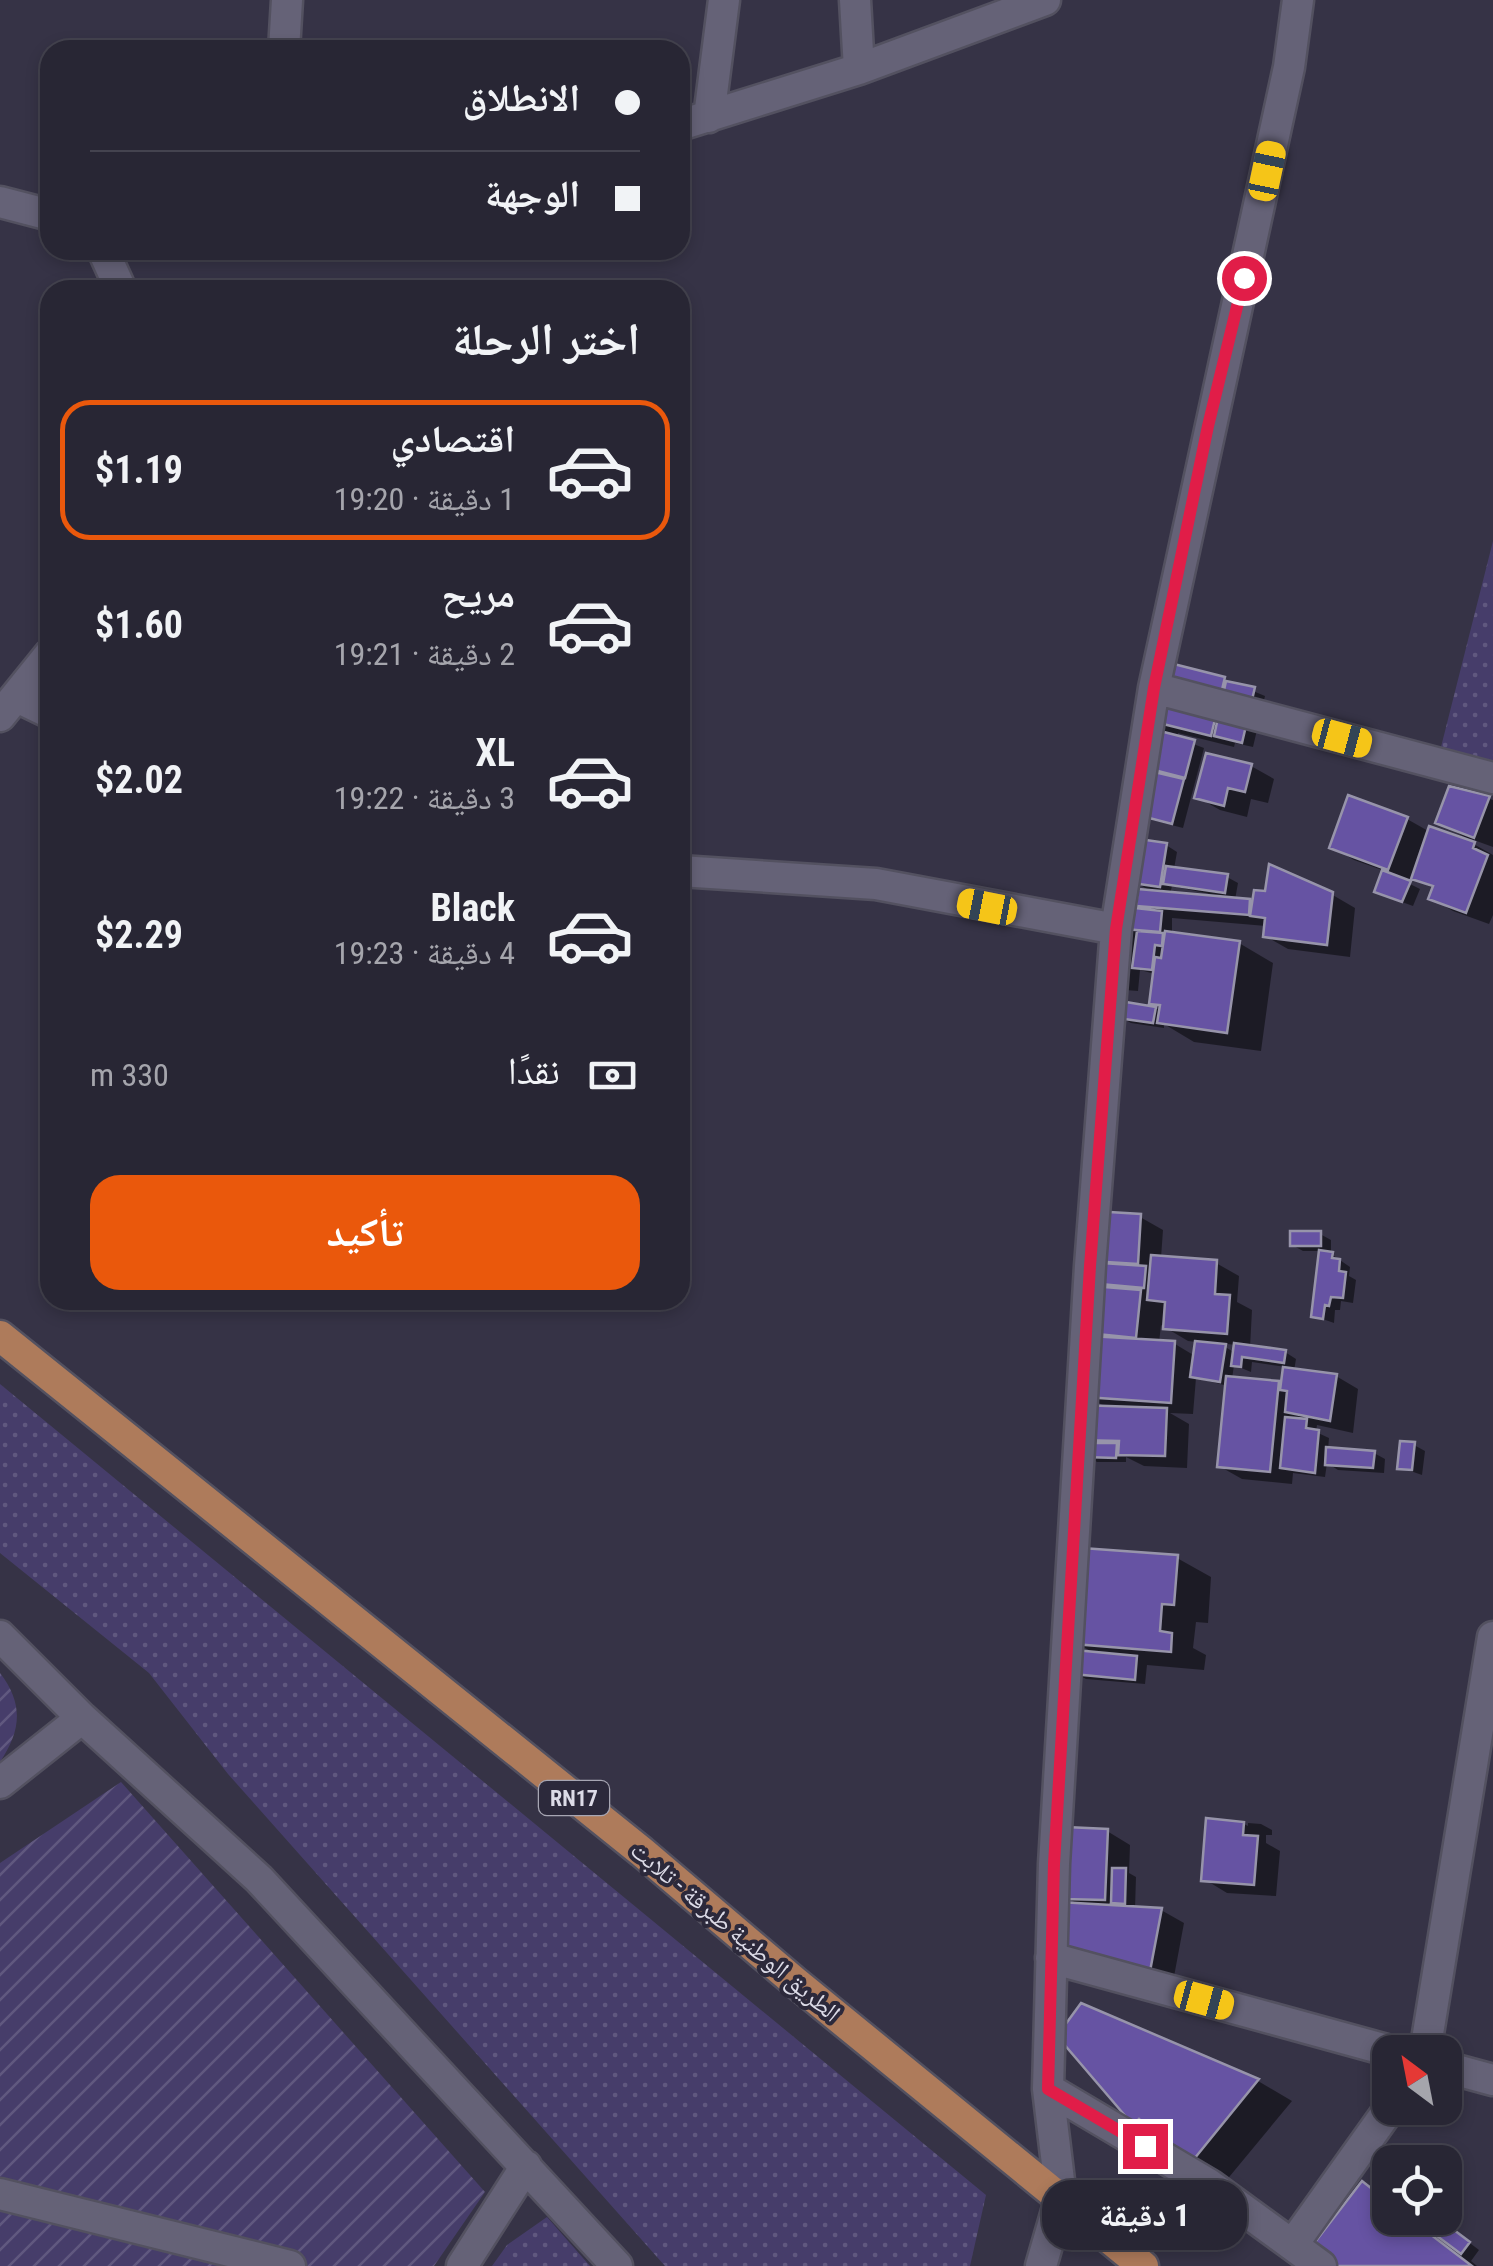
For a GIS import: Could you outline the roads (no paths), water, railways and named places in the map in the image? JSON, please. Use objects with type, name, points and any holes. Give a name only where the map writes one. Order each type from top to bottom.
[{"type":"main road","name":"الطريق الوطنية طبرقة - تلابت","points":[[0,1336],[642,1852],[1143,2266]]},
{"type":"street","points":[[285,40],[288,0]]},
{"type":"street","points":[[694,121],[724,0]]},
{"type":"street","points":[[855,0],[859,69]]},
{"type":"street","points":[[694,121],[859,69],[984,11],[1045,0]]},
{"type":"street","points":[[1041,2266],[1061,2197],[1048,2089],[1054,1864],[1090,1266],[1116,929],[1154,688],[1208,426],[1277,125],[1298,0]]},
{"type":"street","points":[[0,202],[40,212]]},
{"type":"street","points":[[9,707],[40,667]]},
{"type":"street","points":[[1154,688],[1493,778]]},
{"type":"street","points":[[9,707],[40,711]]},
{"type":"street","points":[[690,872],[876,884],[1116,929]]},
{"type":"street","points":[[0,1636],[82,1718],[259,1879],[617,2266]]},
{"type":"street","points":[[1428,2035],[1493,1637]]},
{"type":"street","points":[[0,1783],[82,1718]]},
{"type":"street","points":[[1051,1958],[1372,2046]]},
{"type":"street","points":[[1462,2071],[1493,2080]]},
{"type":"street","points":[[1048,2089],[1210,2184],[1320,2266]]},
{"type":"street","points":[[1294,2244],[1378,2125]]},
{"type":"street","points":[[462,2266],[526,2166]]},
{"type":"street","points":[[0,2194],[197,2255],[290,2266]]}]
